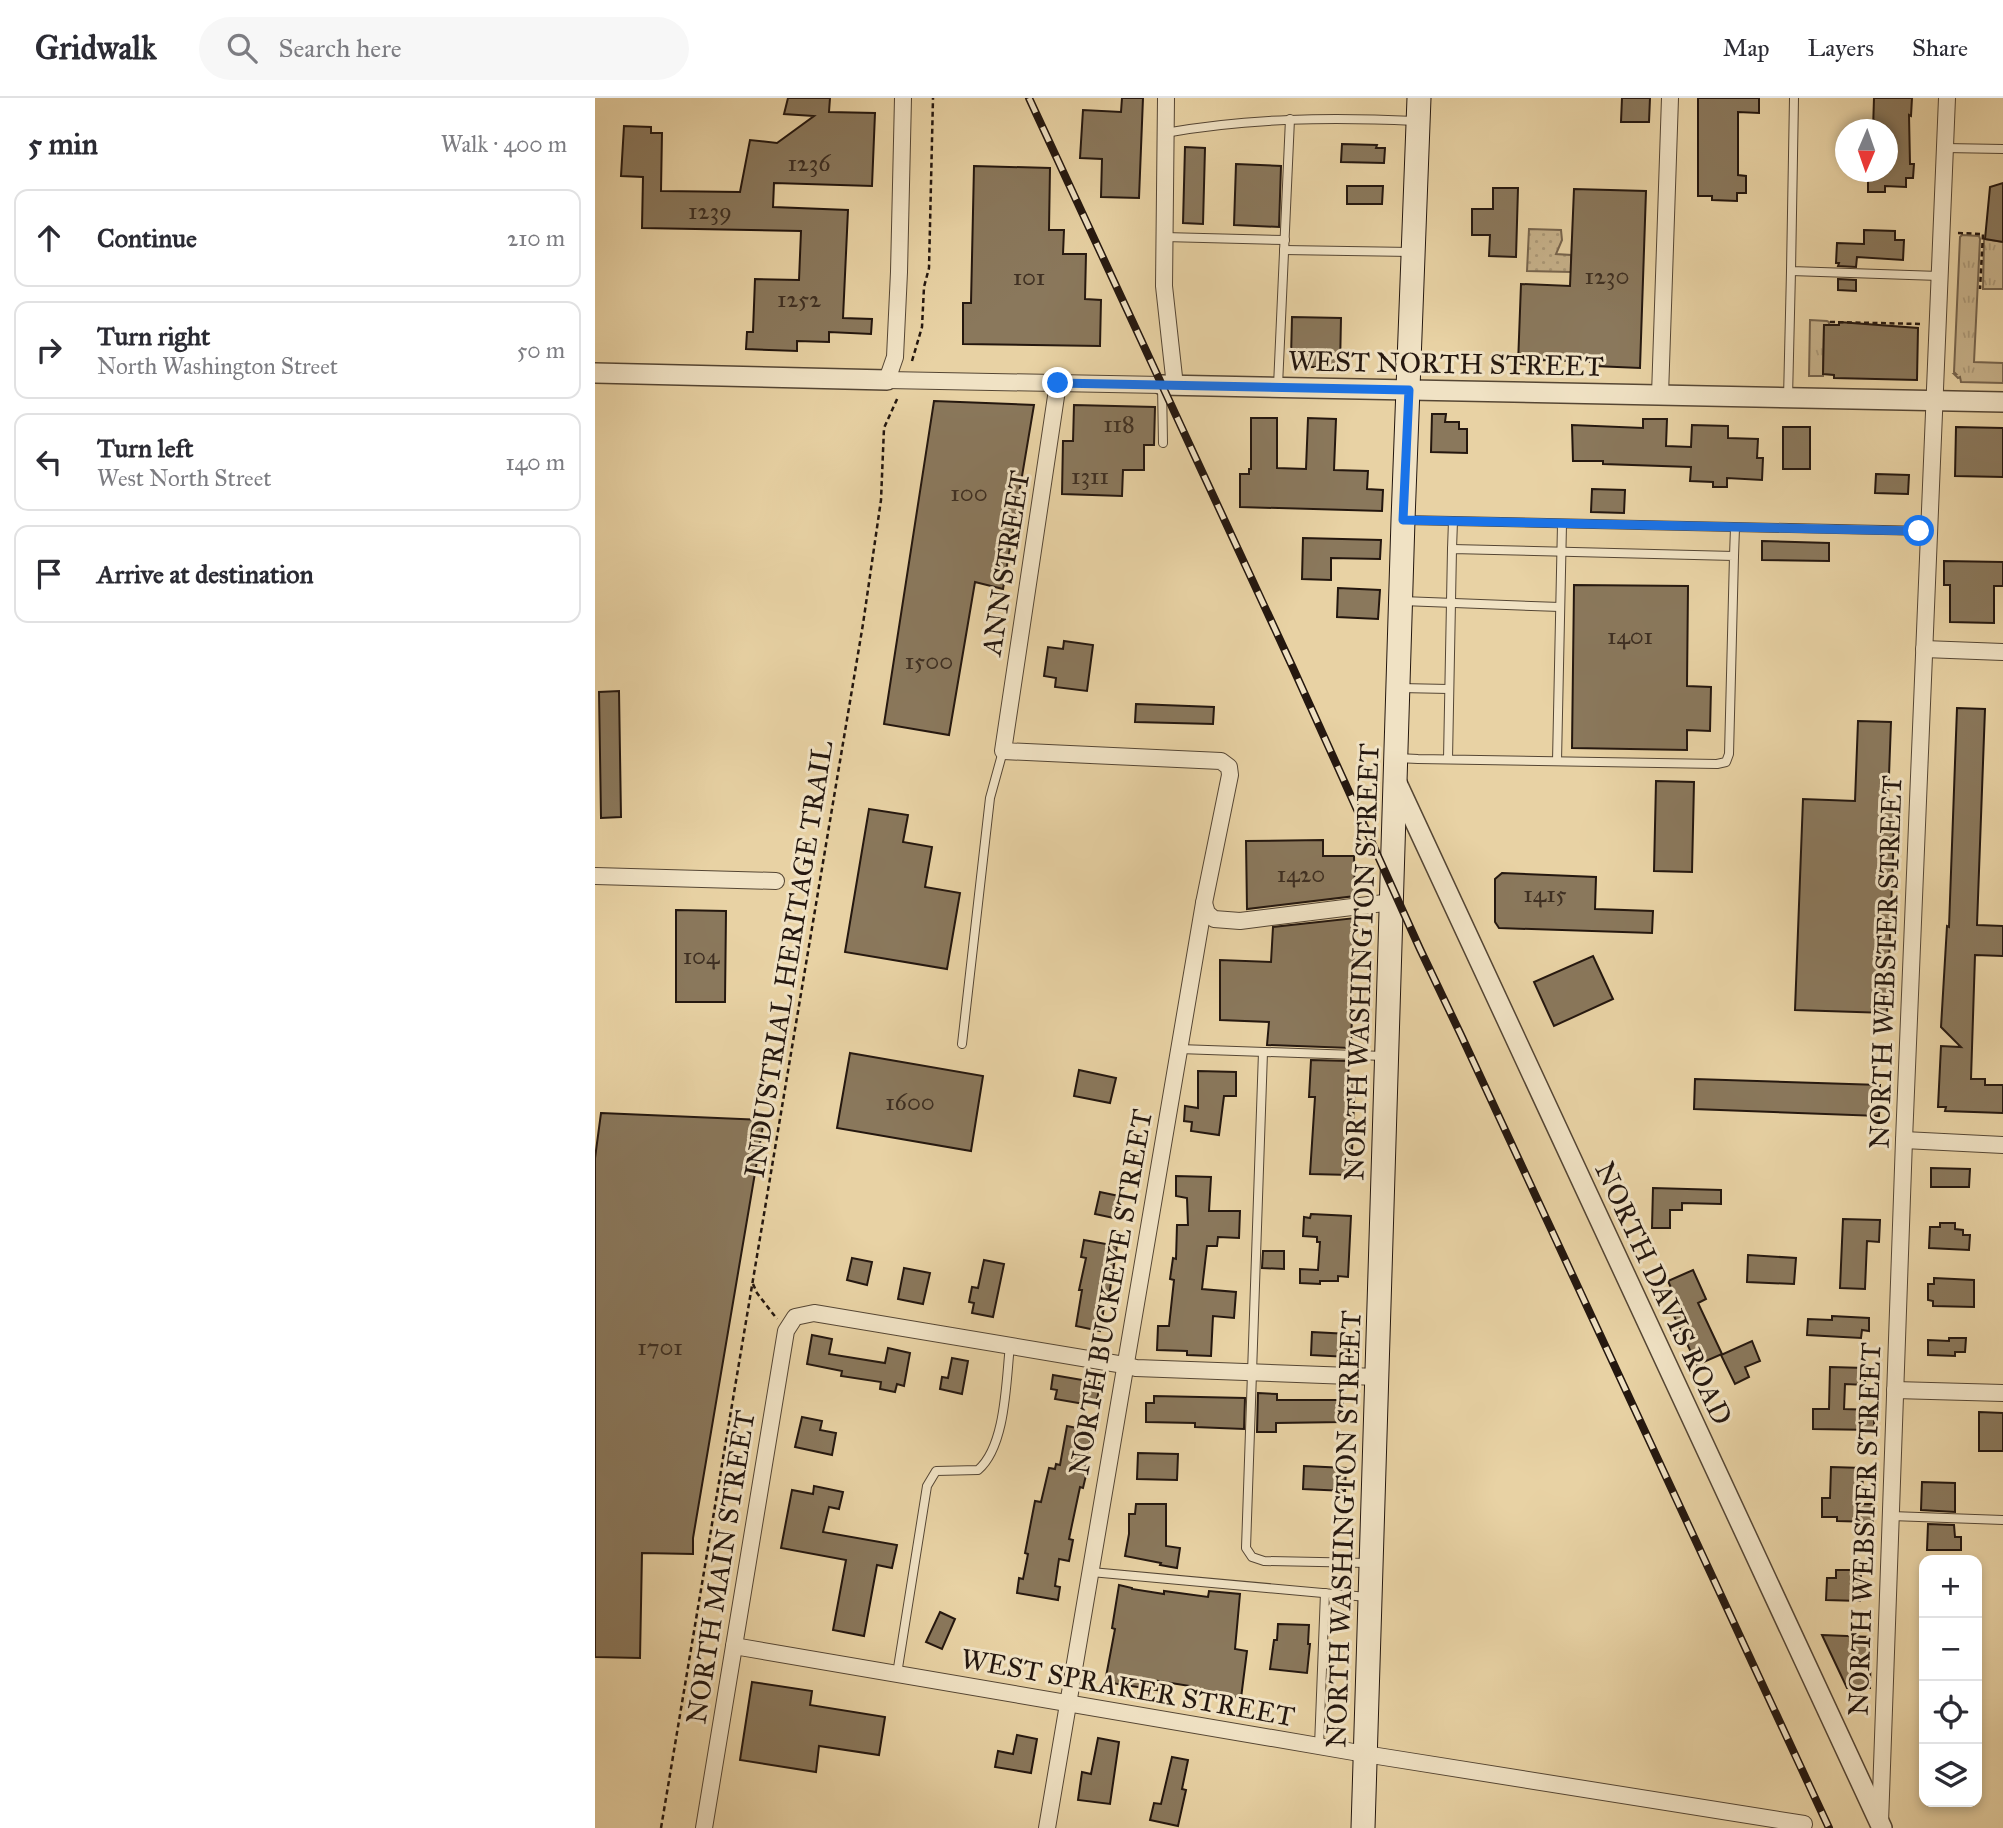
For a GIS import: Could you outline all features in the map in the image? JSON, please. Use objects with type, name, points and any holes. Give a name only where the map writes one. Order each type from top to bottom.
[{"type":"main road","name":"NORTH WASHINGTON STREET","points":[[1363,1828],[1418,109]]},
{"type":"street","points":[[595,373],[896,380],[903,98]]},
{"type":"street","points":[[1166,98],[1164,286],[1168,385]]},
{"type":"street","points":[[1660,395],[1670,98]]},
{"type":"street","name":"NORTH WEBSTER STREET","points":[[1880,1827],[1904,1140],[1947,98]]},
{"type":"street","name":"WEST NORTH STREET","points":[[896,380],[2003,402]]},
{"type":"street","name":"ANN STREET","points":[[1003,751],[1058,383]]},
{"type":"street","points":[[1924,649],[2003,652]]},
{"type":"street","name":"NORTH BUCKEYE STREET","points":[[1003,751],[1221,761],[1229,767],[1230,775],[1203,903],[1047,1828]]},
{"type":"street","name":"NORTH DAVIS ROAD","points":[[1397,769],[1880,1827]]},
{"type":"street","points":[[595,876],[776,881]]},
{"type":"street","points":[[1203,903],[1207,913],[1214,919],[1240,921],[1392,902]]},
{"type":"street","points":[[1904,1140],[2003,1145]]},
{"type":"street","points":[[791,1324],[814,1313],[1010,1344],[1136,1368],[1377,1377]]},
{"type":"street","name":"NORTH MAIN STREET","points":[[703,1828],[791,1324]]},
{"type":"street","points":[[1895,1390],[2003,1394]]},
{"type":"street","name":"WEST SPRAKER STREET","points":[[734,1646],[1365,1754],[1804,1824]]},
{"type":"lane","points":[[1788,398],[1794,98]]},
{"type":"lane","points":[[1165,133],[1231,124],[1418,109]]},
{"type":"lane","points":[[1277,387],[1290,119]]},
{"type":"lane","points":[[1945,148],[2003,149]]},
{"type":"lane","points":[[1164,237],[1285,240]]},
{"type":"lane","points":[[1284,250],[1413,252]]},
{"type":"lane","points":[[1791,271],[1939,276]]},
{"type":"lane","points":[[1163,443],[1168,385]]},
{"type":"lane","points":[[1403,520],[1929,531]]},
{"type":"lane","points":[[1448,759],[1453,521]]},
{"type":"lane","points":[[1557,761],[1562,524]]},
{"type":"lane","points":[[1397,769],[1448,759],[1726,762],[1729,754],[1735,528]]},
{"type":"lane","points":[[1452,549],[1734,556]]},
{"type":"lane","points":[[1401,600],[1560,607]]},
{"type":"lane","points":[[1399,688],[1449,689]]},
{"type":"lane","points":[[962,1044],[991,798],[1003,751]]},
{"type":"lane","points":[[1179,1049],[1387,1056]]},
{"type":"lane","points":[[1263,1052],[1246,1548],[1252,1557],[1264,1562],[1371,1563]]},
{"type":"lane","points":[[897,1674],[927,1486],[936,1471],[978,1471],[988,1462],[996,1446],[1001,1420],[1010,1344]]},
{"type":"lane","points":[[1890,1516],[2003,1520]]},
{"type":"lane","points":[[1089,1572],[1370,1597]]},
{"type":"lane","points":[[1318,1746],[1325,1593]]},
{"type":"path","name":"INDUSTRIAL HERITAGE TRAIL","points":[[661,1828],[863,624],[881,500],[884,429],[896,380],[922,327],[924,287],[929,268],[933,98]]},
{"type":"path","points":[[1958,233],[1983,234],[1980,289]]},
{"type":"path","points":[[1830,322],[1921,324]]},
{"type":"path","points":[[753,1284],[757,1293],[791,1324]]},
{"type":"green space","points":[[1529,229],[1561,230],[1562,240],[1556,254],[1571,255],[1571,272],[1527,271]]},
{"type":"green space","points":[[1962,235],[1979,236],[1980,239],[1974,362],[2003,363],[2003,383],[1961,382],[1960,377],[1954,374]]},
{"type":"green space","points":[[1984,239],[2003,242],[2003,289],[1983,289]]},
{"type":"green space","points":[[1810,320],[1829,322],[1829,325],[1824,325],[1823,376],[1809,376]]},
{"type":"building","points":[[788,98],[830,98],[829,112],[875,113],[872,186],[774,183],[773,207],[848,210],[843,318],[872,319],[871,334],[829,332],[829,342],[797,341],[797,351],[746,349],[747,332],[753,332],[755,279],[799,280],[801,231],[642,228],[643,177],[621,176],[624,126],[651,127],[651,133],[662,133],[661,191],[740,192],[750,140],[777,143],[814,116],[784,114]]},
{"type":"building","points":[[1122,98],[1143,98],[1139,198],[1101,197],[1102,159],[1080,158],[1083,110],[1121,112]]},
{"type":"building","points":[[1622,98],[1650,98],[1649,122],[1621,122]]},
{"type":"building","points":[[1698,98],[1759,98],[1759,113],[1738,112],[1738,175],[1746,176],[1746,193],[1737,193],[1737,201],[1712,200],[1712,196],[1698,196]]},
{"type":"building","points":[[1874,98],[1912,98],[1911,116],[1909,115],[1910,164],[1914,164],[1913,178],[1906,178],[1906,187],[1885,186],[1885,192],[1868,192],[1868,182],[1898,182],[1898,119],[1873,119]]},
{"type":"building","points":[[1342,144],[1377,145],[1376,148],[1385,148],[1384,163],[1341,162]]},
{"type":"building","points":[[1185,147],[1205,148],[1203,224],[1183,223]]},
{"type":"building","points":[[1236,164],[1281,166],[1279,227],[1234,225]]},
{"type":"building","points":[[974,166],[1050,168],[1049,230],[1064,230],[1063,254],[1086,254],[1085,299],[1101,300],[1100,346],[963,344],[963,303],[971,303]]},
{"type":"building","points":[[2003,183],[2003,242],[1985,239],[1990,187]]},
{"type":"building","points":[[1347,186],[1383,186],[1382,204],[1347,204]]},
{"type":"building","points":[[1493,188],[1518,188],[1516,257],[1489,256],[1490,235],[1472,235],[1472,209],[1493,209]]},
{"type":"building","points":[[1574,189],[1646,191],[1640,368],[1594,366],[1594,362],[1540,360],[1540,365],[1518,364],[1521,284],[1570,286]]},
{"type":"building","points":[[1864,230],[1895,231],[1895,240],[1904,240],[1903,260],[1857,257],[1856,267],[1838,266],[1837,243],[1864,244]]},
{"type":"building","points":[[1838,279],[1856,280],[1856,291],[1838,290]]},
{"type":"building","points":[[1292,317],[1341,318],[1340,367],[1299,367],[1299,358],[1291,358]]},
{"type":"building","points":[[1839,322],[1918,328],[1917,380],[1834,378],[1834,375],[1823,374],[1824,325],[1839,325]]},
{"type":"building","points":[[934,401],[1034,405],[1003,589],[975,582],[949,735],[884,724]]},
{"type":"building","points":[[1074,405],[1155,407],[1154,445],[1144,445],[1144,470],[1123,470],[1122,496],[1062,494],[1063,441],[1073,441]]},
{"type":"building","points":[[1432,414],[1446,414],[1445,422],[1459,422],[1459,429],[1467,429],[1467,453],[1431,452]]},
{"type":"building","points":[[1251,418],[1277,418],[1277,468],[1306,469],[1308,418],[1336,419],[1334,470],[1368,471],[1367,489],[1383,490],[1382,511],[1240,507],[1240,474],[1249,474],[1251,469]]},
{"type":"building","points":[[1643,419],[1667,419],[1666,446],[1691,447],[1692,425],[1728,426],[1728,438],[1758,439],[1757,458],[1763,458],[1762,480],[1727,478],[1727,487],[1713,487],[1713,482],[1690,481],[1691,467],[1573,461],[1572,425],[1643,428]]},
{"type":"building","points":[[1783,427],[1810,427],[1810,469],[1783,469]]},
{"type":"building","points":[[1956,427],[2003,428],[2003,477],[1955,476]]},
{"type":"building","points":[[1876,474],[1909,475],[1908,494],[1875,493]]},
{"type":"building","points":[[1592,489],[1625,490],[1624,513],[1591,512]]},
{"type":"building","points":[[1303,538],[1381,540],[1380,559],[1331,558],[1331,580],[1302,579]]},
{"type":"building","points":[[1762,541],[1829,543],[1829,561],[1762,560]]},
{"type":"building","points":[[1944,561],[2003,562],[2003,586],[1994,586],[1994,623],[1950,622],[1950,585],[1944,585]]},
{"type":"building","points":[[1574,585],[1688,586],[1687,686],[1711,687],[1710,731],[1687,730],[1687,750],[1572,748]]},
{"type":"building","points":[[1338,588],[1380,590],[1378,619],[1337,617]]},
{"type":"building","points":[[1064,641],[1093,645],[1087,691],[1055,687],[1056,678],[1044,676],[1048,647],[1063,649]]},
{"type":"building","points":[[619,691],[621,817],[601,818],[599,692]]},
{"type":"building","points":[[1136,704],[1214,707],[1213,724],[1135,722]]},
{"type":"building","points":[[1957,708],[1985,709],[1977,925],[2003,926],[2003,956],[1975,955],[1971,1079],[1985,1079],[1985,1085],[2003,1085],[2003,1113],[1945,1111],[1946,1107],[1938,1107],[1941,1046],[1961,1047],[1941,1027],[1947,926],[1949,927]]},
{"type":"building","points":[[1858,721],[1891,722],[1888,802],[1895,803],[1887,1013],[1795,1010],[1803,799],[1855,801]]},
{"type":"building","points":[[1656,781],[1694,782],[1692,872],[1654,871]]},
{"type":"building","points":[[869,809],[908,815],[903,842],[932,847],[925,887],[960,893],[947,969],[845,952]]},
{"type":"building","points":[[1323,840],[1323,856],[1354,856],[1355,896],[1247,909],[1246,841]]},
{"type":"building","points":[[1502,873],[1596,877],[1595,909],[1653,911],[1652,933],[1499,928],[1495,922],[1495,879]]},
{"type":"building","points":[[676,910],[726,911],[725,1002],[676,1002]]},
{"type":"building","points":[[1355,918],[1351,1048],[1267,1045],[1269,1022],[1220,1020],[1220,960],[1271,962],[1273,927]]},
{"type":"building","points":[[1593,956],[1613,999],[1554,1026],[1534,982]]},
{"type":"building","points":[[850,1053],[983,1076],[971,1151],[837,1128]]},
{"type":"building","points":[[1311,1060],[1349,1061],[1348,1079],[1355,1079],[1351,1175],[1310,1174],[1315,1097],[1309,1097]]},
{"type":"building","points":[[1079,1070],[1116,1078],[1110,1103],[1074,1096]]},
{"type":"building","points":[[1198,1071],[1236,1072],[1236,1096],[1224,1096],[1219,1135],[1191,1131],[1192,1122],[1184,1121],[1185,1106],[1198,1108]]},
{"type":"building","points":[[1695,1079],[1880,1085],[1879,1116],[1694,1109]]},
{"type":"building","points":[[601,1113],[764,1120],[693,1538],[693,1554],[642,1553],[640,1658],[595,1657],[595,1158]]},
{"type":"building","points":[[1931,1168],[1970,1169],[1969,1187],[1931,1187]]},
{"type":"building","points":[[1176,1176],[1211,1177],[1209,1211],[1240,1211],[1239,1238],[1218,1237],[1217,1246],[1207,1246],[1202,1289],[1236,1292],[1234,1318],[1213,1316],[1211,1356],[1187,1355],[1187,1351],[1157,1350],[1158,1326],[1169,1326],[1174,1280],[1170,1279],[1173,1258],[1176,1259],[1177,1225],[1188,1225],[1187,1198],[1176,1196]]},
{"type":"building","points":[[1653,1188],[1721,1190],[1721,1204],[1682,1203],[1682,1210],[1670,1210],[1670,1228],[1652,1228]]},
{"type":"building","points":[[1100,1192],[1119,1196],[1114,1218],[1095,1214]]},
{"type":"building","points":[[1311,1214],[1351,1216],[1348,1277],[1338,1276],[1338,1281],[1320,1281],[1320,1284],[1300,1283],[1300,1269],[1318,1270],[1320,1242],[1317,1242],[1317,1237],[1303,1236],[1304,1217],[1310,1218]]},
{"type":"building","points":[[1843,1219],[1880,1220],[1879,1242],[1867,1241],[1865,1289],[1840,1288]]},
{"type":"building","points":[[1940,1223],[1955,1223],[1955,1229],[1963,1230],[1963,1235],[1970,1235],[1969,1250],[1929,1248],[1930,1227],[1940,1227]]},
{"type":"building","points":[[1084,1240],[1117,1246],[1100,1331],[1076,1326],[1082,1290],[1079,1290],[1086,1258],[1081,1257]]},
{"type":"building","points":[[1263,1251],[1284,1251],[1284,1269],[1262,1268]]},
{"type":"building","points":[[1748,1255],[1796,1258],[1794,1284],[1747,1282]]},
{"type":"building","points":[[852,1258],[872,1262],[867,1285],[847,1280]]},
{"type":"building","points":[[984,1260],[1004,1264],[993,1317],[972,1313],[974,1303],[969,1302],[972,1287],[978,1288]]},
{"type":"building","points":[[904,1268],[930,1273],[923,1304],[898,1299]]},
{"type":"building","points":[[1693,1270],[1706,1299],[1698,1303],[1722,1354],[1697,1365],[1674,1316],[1682,1312],[1668,1281]]},
{"type":"building","points":[[1934,1278],[1974,1280],[1974,1307],[1933,1306],[1933,1301],[1928,1300],[1928,1284],[1934,1284]]},
{"type":"building","points":[[1832,1316],[1869,1318],[1869,1331],[1862,1330],[1861,1338],[1807,1335],[1808,1319],[1832,1320]]},
{"type":"building","points":[[1312,1332],[1349,1334],[1349,1357],[1311,1355]]},
{"type":"building","points":[[812,1335],[832,1339],[829,1354],[885,1363],[888,1348],[910,1353],[904,1386],[897,1384],[895,1392],[880,1389],[881,1382],[841,1376],[842,1371],[807,1364]]},
{"type":"building","points":[[1949,1338],[1966,1338],[1965,1352],[1955,1352],[1955,1356],[1928,1355],[1928,1340],[1949,1341]]},
{"type":"building","points":[[1752,1341],[1760,1361],[1745,1367],[1749,1377],[1735,1384],[1721,1355]]},
{"type":"building","points":[[952,1358],[968,1361],[962,1394],[940,1389],[942,1377],[948,1378]]},
{"type":"building","points":[[1830,1367],[1865,1368],[1865,1385],[1845,1384],[1844,1409],[1874,1410],[1874,1430],[1813,1429],[1813,1409],[1829,1409]]},
{"type":"building","points":[[1053,1375],[1100,1383],[1096,1406],[1055,1399],[1057,1390],[1051,1389]]},
{"type":"building","points":[[1258,1393],[1277,1394],[1277,1400],[1343,1400],[1343,1422],[1276,1423],[1276,1432],[1257,1432]]},
{"type":"building","points":[[1154,1396],[1245,1398],[1244,1429],[1195,1427],[1195,1423],[1146,1422],[1146,1403],[1154,1403]]},
{"type":"building","points":[[1979,1412],[2003,1413],[2003,1451],[1979,1451]]},
{"type":"building","points":[[802,1417],[822,1421],[820,1430],[836,1433],[832,1455],[795,1447]]},
{"type":"building","points":[[1067,1426],[1092,1431],[1085,1470],[1087,1471],[1083,1488],[1080,1487],[1069,1539],[1073,1540],[1069,1561],[1059,1559],[1055,1586],[1060,1587],[1058,1600],[1017,1593],[1019,1578],[1023,1579],[1028,1554],[1025,1553],[1035,1501],[1041,1502],[1049,1468],[1055,1469],[1056,1464],[1060,1465]]},
{"type":"building","points":[[1138,1453],[1178,1454],[1177,1480],[1137,1479]]},
{"type":"building","points":[[1304,1466],[1346,1468],[1345,1491],[1303,1489]]},
{"type":"building","points":[[1831,1467],[1863,1468],[1862,1504],[1873,1504],[1873,1522],[1837,1521],[1837,1517],[1822,1517],[1822,1498],[1830,1498]]},
{"type":"building","points":[[1922,1482],[1955,1483],[1955,1512],[1921,1510]]},
{"type":"building","points":[[814,1486],[843,1492],[839,1509],[829,1507],[823,1532],[897,1545],[892,1568],[877,1565],[864,1636],[833,1630],[846,1560],[781,1548],[792,1490],[813,1494]]},
{"type":"building","points":[[1136,1504],[1166,1504],[1166,1546],[1180,1548],[1177,1568],[1125,1556],[1129,1514],[1135,1514]]},
{"type":"building","points":[[1928,1524],[1954,1525],[1955,1537],[1961,1537],[1961,1550],[1927,1550]]},
{"type":"building","points":[[1836,1570],[1861,1570],[1860,1601],[1826,1600],[1827,1578],[1836,1578]]},
{"type":"building","points":[[1119,1585],[1164,1594],[1164,1591],[1208,1597],[1209,1591],[1240,1594],[1235,1649],[1247,1651],[1241,1698],[1189,1691],[1190,1686],[1158,1681],[1157,1690],[1105,1682],[1115,1629],[1112,1628]]},
{"type":"building","points":[[940,1612],[955,1619],[942,1649],[926,1642]]},
{"type":"building","points":[[1278,1624],[1309,1625],[1307,1673],[1270,1669]]},
{"type":"building","points":[[1822,1635],[1871,1637],[1870,1688],[1847,1688]]},
{"type":"building","points":[[752,1682],[812,1691],[810,1705],[885,1717],[879,1755],[819,1746],[816,1772],[740,1760]]},
{"type":"building","points":[[1017,1735],[1037,1739],[1031,1773],[995,1767],[998,1751],[1013,1754]]},
{"type":"building","points":[[1098,1738],[1119,1742],[1110,1804],[1078,1800],[1082,1772],[1091,1774]]},
{"type":"building","points":[[1172,1757],[1188,1760],[1182,1789],[1186,1790],[1178,1826],[1150,1820],[1154,1803],[1161,1804]]},
{"type":"railway","points":[[1029,98],[1420,949],[1829,1828]]},
{"type":"route","points":[[1058,383],[1409,390],[1403,520],[1919,531]]}]
